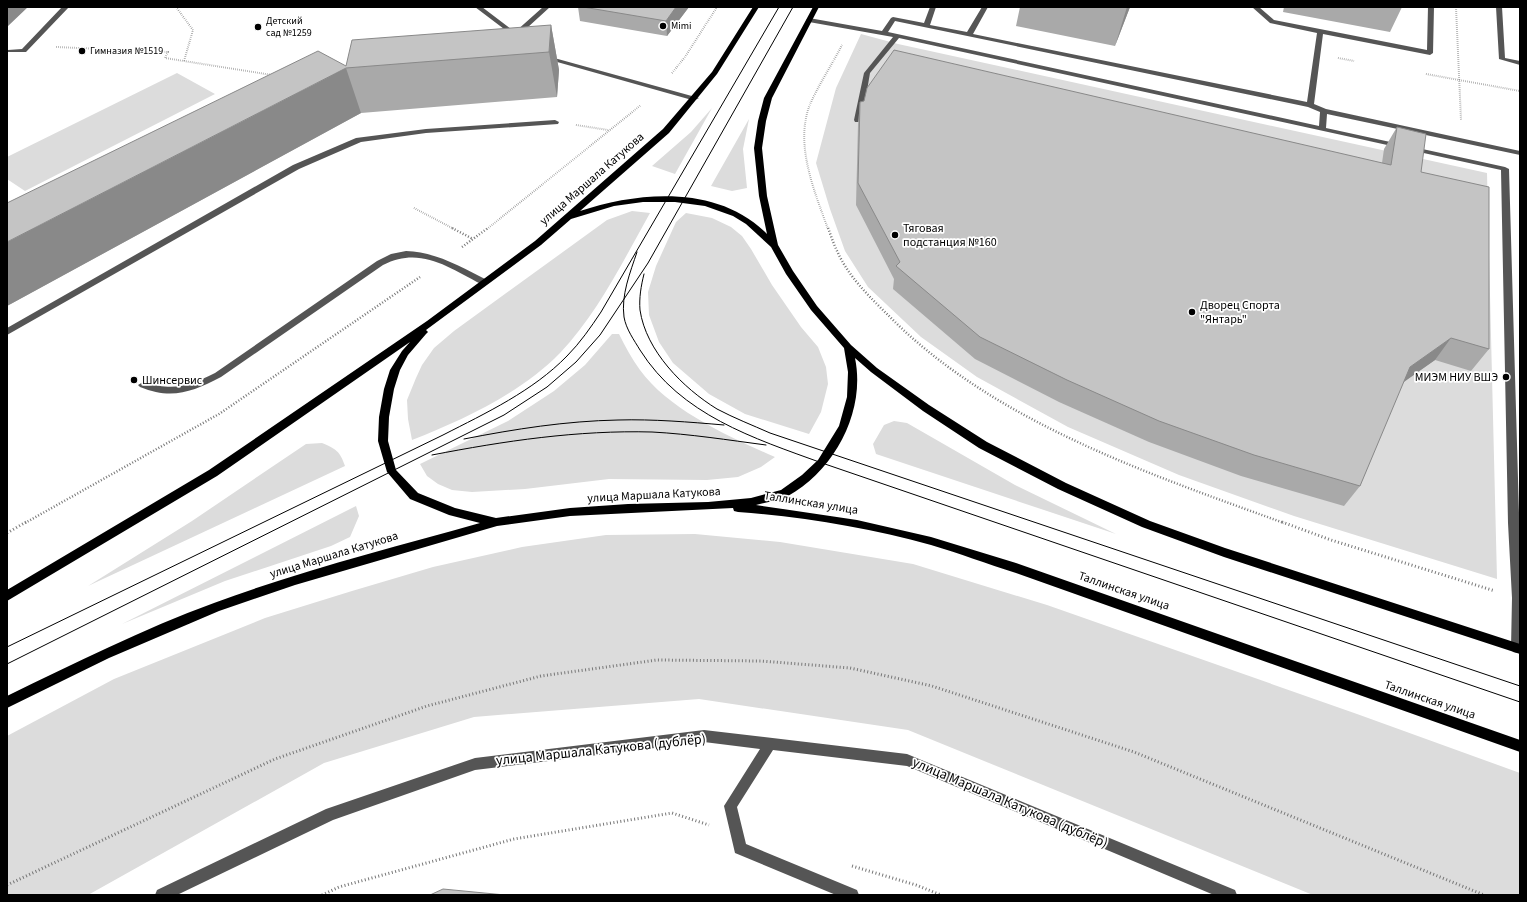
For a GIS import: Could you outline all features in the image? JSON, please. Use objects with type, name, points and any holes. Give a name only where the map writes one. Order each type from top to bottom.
[{"type":"main road","name":"улица Маршала Катукова","points":[[7,596],[213,473],[430,323],[568,218],[666,131],[715,73],[756,7]]},
{"type":"main road","name":"улица Маршала Катукова","points":[[7,702],[105,654],[216,607],[294,580],[497,522],[577,512],[628,508],[708,506],[751,502],[784,493],[806,478],[822,462],[844,426],[852,397],[853,372],[848,347],[814,308],[789,272],[774,245],[762,189],[758,148],[762,121],[768,98],[816,7]]},
{"type":"main road","points":[[568,218],[627,201],[668,198],[684,200],[709,205],[750,223],[774,245]]},
{"type":"main road","points":[[430,323],[406,353],[395,370],[389,389],[384,417],[383,441],[388,461],[392,472],[414,496],[453,512],[497,522]]},
{"type":"main road","points":[[848,347],[874,370],[926,408],[983,445],[1062,486],[1125,515],[1224,552],[1518,648]]},
{"type":"main road","name":"Таллинская улица","points":[[708,506],[768,510],[857,524],[931,541],[1016,568],[1520,746]]},
{"type":"street","points":[[10,51],[24,51],[66,7]]},
{"type":"street","points":[[478,7],[518,37],[547,7]]},
{"type":"street","points":[[926,26],[933,7]]},
{"type":"street","points":[[969,35],[985,7]]},
{"type":"street","points":[[1255,7],[1272,22],[1430,53],[1431,7]]},
{"type":"street","points":[[1499,7],[1502,59],[1520,63]]},
{"type":"street","points":[[884,33],[893,19],[1310,105],[1324,111],[1520,153]]},
{"type":"street","points":[[809,20],[851,26],[884,33],[1505,169],[1513,523],[1518,598],[1518,648]]},
{"type":"street","points":[[1310,105],[1320,32]]},
{"type":"street","points":[[858,120],[867,73],[897,36]]},
{"type":"street","points":[[539,55],[659,90],[695,98]]},
{"type":"street","points":[[1322,129],[1324,111]]},
{"type":"street","points":[[7,332],[296,167],[358,140],[426,130],[555,122]]},
{"type":"street","points":[[143,385],[156,391],[177,391],[197,385],[218,375],[380,263],[394,256],[410,254],[428,256],[484,282]]},
{"type":"street","name":"улица Маршала Катукова (дублёр)","points":[[162,895],[331,814],[475,764],[704,736],[907,760],[1230,895]]},
{"type":"street","points":[[770,744],[730,806],[740,848],[852,895]]},
{"type":"path","points":[[176,7],[193,30],[184,62]]},
{"type":"path","points":[[7,533],[219,414],[400,292],[502,218],[608,130],[659,90],[685,57],[716,7]]},
{"type":"path","points":[[1456,7],[1462,140]]},
{"type":"path","points":[[851,26],[809,108],[804,135],[805,157],[824,217],[838,254],[860,287],[912,339],[969,382],[1050,429],[1157,476],[1331,540],[1518,598]]},
{"type":"path","points":[[29,46],[168,52],[164,58],[273,75]]},
{"type":"path","points":[[555,122],[608,130]]},
{"type":"path","points":[[414,208],[473,239]]},
{"type":"path","points":[[322,895],[339,887],[514,839],[672,813],[736,833]]},
{"type":"path","points":[[849,865],[916,885],[941,895]]},
{"type":"shaded area","name":"Дворец Спорта \"Янтарь\"","points":[[861,34],[898,44],[1487,173],[1497,579],[1294,516],[1179,475],[1068,427],[977,377],[921,337],[868,287],[845,251],[816,163],[836,88]]},
{"type":"shaded area","points":[[177,73],[215,94],[25,191],[7,179],[7,157]]},
{"type":"shaded area","points":[[712,108],[675,174],[652,166],[691,132]]},
{"type":"shaded area","points":[[749,119],[743,149],[747,188],[732,191],[711,186]]},
{"type":"shaded area","points":[[632,211],[650,213],[620,268],[598,304],[574,337],[560,353],[528,381],[509,393],[451,424],[412,440],[408,419],[407,400],[422,365],[434,348],[454,331],[607,220]]},
{"type":"shaded area","points":[[686,213],[712,218],[731,227],[742,236],[772,285],[801,327],[818,347],[826,367],[828,384],[821,412],[809,434],[745,414],[709,394],[673,363],[659,342],[649,315],[648,292],[656,266],[676,222]]},
{"type":"shaded area","points":[[612,334],[619,334],[640,370],[667,398],[721,432],[775,457],[761,467],[738,477],[707,480],[609,479],[525,489],[472,492],[452,490],[438,484],[427,476],[420,464],[508,421],[554,391],[585,365]]},
{"type":"shaded area","points":[[894,421],[907,423],[1015,485],[1116,534],[876,454],[873,444],[884,425]]},
{"type":"shaded area","points":[[322,443],[337,451],[345,466],[88,586],[192,521],[306,444]]},
{"type":"shaded area","points":[[356,506],[359,516],[350,537],[331,546],[225,581],[122,624]]},
{"type":"shaded area","points":[[695,534],[780,542],[913,564],[1047,605],[1520,773],[1520,895],[1313,895],[908,730],[699,699],[474,717],[324,763],[88,895],[7,895],[7,736],[114,679],[265,618],[433,567],[522,547],[606,535]]},
{"type":"building","points":[[583,7],[676,7],[666,21]]},
{"type":"building","points":[[551,25],[549,52],[346,68],[7,242],[7,203],[318,51],[346,66],[352,40]]},
{"type":"building","name":"Дворец Спорта \"Янтарь\"","points":[[894,50],[1391,165],[1397,127],[1426,134],[1421,172],[1489,187],[1489,349],[1451,338],[1410,367],[1360,486],[1254,455],[1159,421],[1067,380],[980,337],[896,266],[900,262],[858,183],[860,102],[864,101],[867,88]]},
{"type":"building","points":[[443,889],[505,895],[430,895]]},
{"type":"tram line","points":[[7,647],[459,427],[524,391],[554,369],[576,346],[601,312],[779,7]]},
{"type":"tram line","points":[[624,299],[648,263],[793,7]]},
{"type":"tram line","points":[[624,299],[627,284],[637,252]]},
{"type":"tram line","points":[[644,274],[640,292],[640,310],[650,340],[658,354],[679,379],[717,409],[770,433],[1520,686]]},
{"type":"tram line","points":[[7,664],[504,415],[547,387],[576,362],[600,335],[624,299]]},
{"type":"tram line","points":[[624,299],[623,309],[628,330],[640,350],[657,372],[676,392],[697,408],[720,422],[770,444],[822,463],[1520,702]]},
{"type":"tram line","points":[[464,439],[541,426],[579,422],[658,420],[724,425]]},
{"type":"tram line","points":[[432,455],[514,441],[569,435],[624,432],[680,434],[766,445]]},
{"type":"place","name":"Mimi","points":[[663,26]]},
{"type":"place","name":"Детский сад №1259","points":[[258,27]]},
{"type":"place","name":"Гимназия №1519","points":[[82,51]]},
{"type":"place","name":"Тяговая подстанция №160","points":[[895,235]]},
{"type":"place","name":"Дворец Спорта \"Янтарь\"","points":[[1192,312]]},
{"type":"place","name":"МИЭМ НИУ ВШЭ","points":[[1506,377]]},
{"type":"place","name":"Шинсервис","points":[[134,380]]}]
